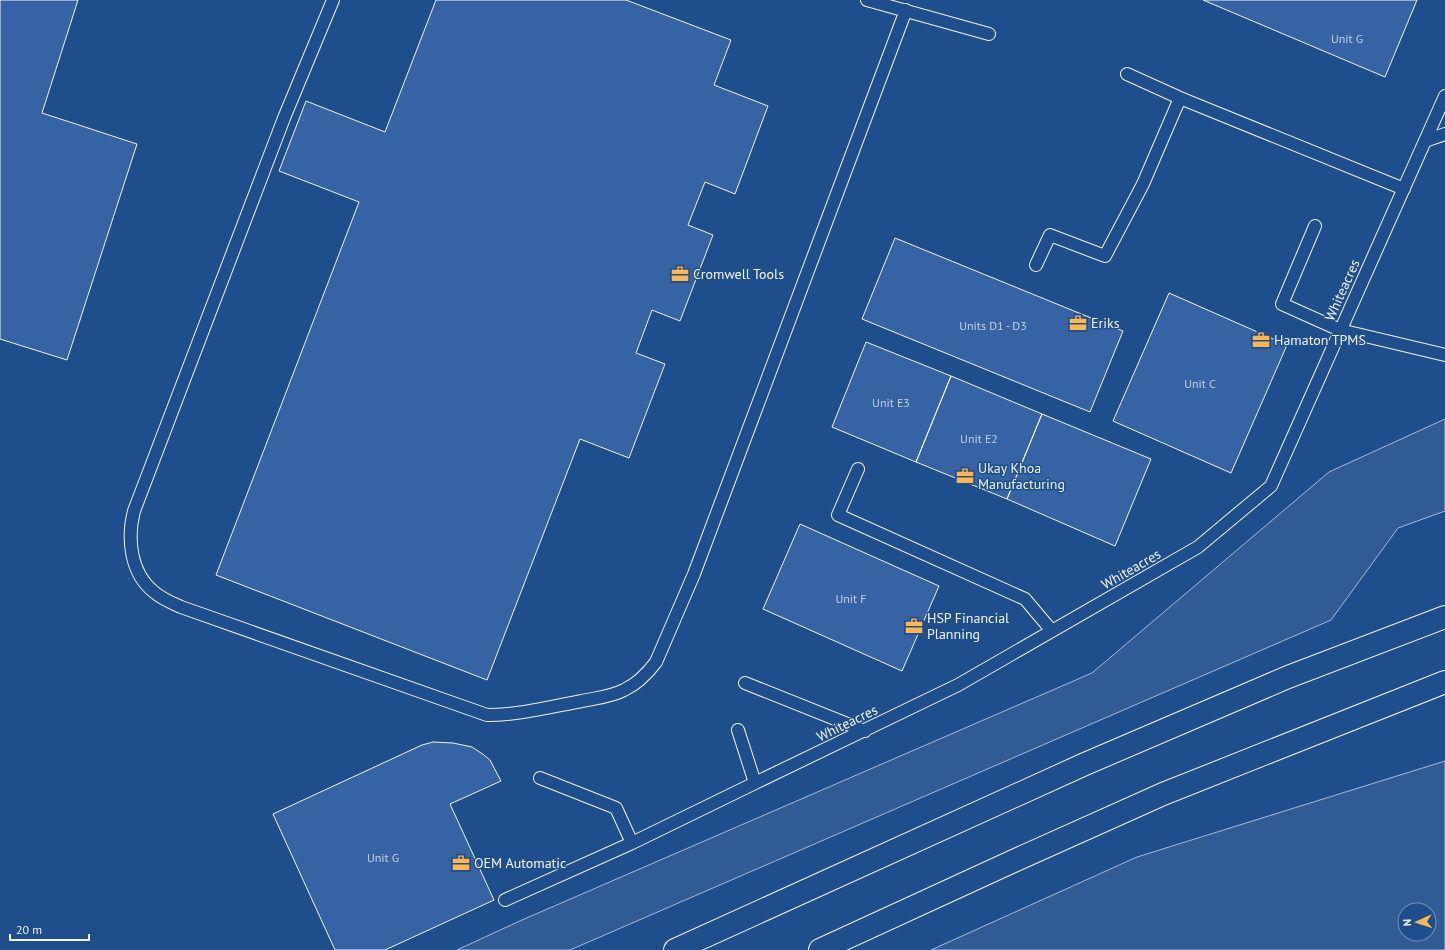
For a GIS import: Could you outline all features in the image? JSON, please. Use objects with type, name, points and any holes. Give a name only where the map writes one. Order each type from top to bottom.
[{"type":"highway","points":[[675,950],[1085,764],[1288,677],[1445,617]]},
{"type":"highway","points":[[820,950],[1163,794],[1445,682]]},
{"type":"lane","points":[[333,0],[284,118],[134,511],[130,536],[133,558],[147,586],[160,596],[182,607],[487,715],[519,714],[607,696],[623,691],[638,682],[647,674],[656,662],[694,574],[906,10]]},
{"type":"lane","points":[[867,0],[989,34]]},
{"type":"lane","points":[[1127,74],[1180,98],[1404,189]]},
{"type":"lane","name":"Whiteacres","points":[[505,900],[632,843],[958,685],[1198,548],[1271,486],[1445,96]]},
{"type":"lane","points":[[1036,265],[1050,235],[1105,256],[1143,184],[1180,98]]},
{"type":"lane","points":[[1425,141],[1445,134]]},
{"type":"lane","points":[[1315,226],[1282,304],[1340,330],[1445,355]]},
{"type":"lane","points":[[858,469],[838,515],[1025,599],[1052,631]]},
{"type":"lane","points":[[745,683],[865,731]]},
{"type":"lane","points":[[738,730],[755,783]]},
{"type":"lane","points":[[540,778],[616,808],[632,843]]},
{"type":"shaded area","points":[[1445,419],[1445,511],[1398,528],[1331,620],[570,950],[457,950],[522,920],[1092,673],[1329,472]]},
{"type":"shaded area","points":[[1445,761],[1445,950],[931,950],[1137,857]]},
{"type":"building","points":[[0,0],[78,0],[42,113],[137,144],[67,360],[0,339]]},
{"type":"building","points":[[436,0],[626,0],[731,40],[714,85],[768,106],[735,194],[705,182],[688,225],[713,235],[680,321],[652,310],[636,353],[665,364],[629,458],[580,439],[487,680],[216,575],[359,202],[279,171],[306,101],[385,132]]},
{"type":"building","points":[[1203,0],[1417,0],[1385,77]]},
{"type":"building","points":[[895,238],[1123,331],[1090,412],[862,319]]},
{"type":"building","points":[[1169,293],[1287,345],[1231,473],[1113,421]]},
{"type":"building","points":[[866,342],[951,376],[916,462],[832,427]]},
{"type":"building","points":[[951,376],[1042,414],[1007,499],[916,462]]},
{"type":"building","points":[[1042,414],[1151,459],[1115,546],[1007,499]]},
{"type":"building","points":[[800,524],[939,586],[902,671],[763,609]]},
{"type":"building","points":[[433,742],[453,743],[472,747],[490,760],[501,781],[450,804],[494,900],[385,950],[335,950],[273,814],[422,745]]},
{"type":"place","name":"Cromwell Tools","points":[[680,274]]},
{"type":"place","name":"Eriks","points":[[1078,323]]},
{"type":"place","name":"Hamaton TPMS","points":[[1261,340]]},
{"type":"place","name":"Ukay Khoa Manufacturing","points":[[965,476]]},
{"type":"place","name":"HSP Financial Planning","points":[[914,626]]},
{"type":"place","name":"OEM Automatic","points":[[461,863]]}]
